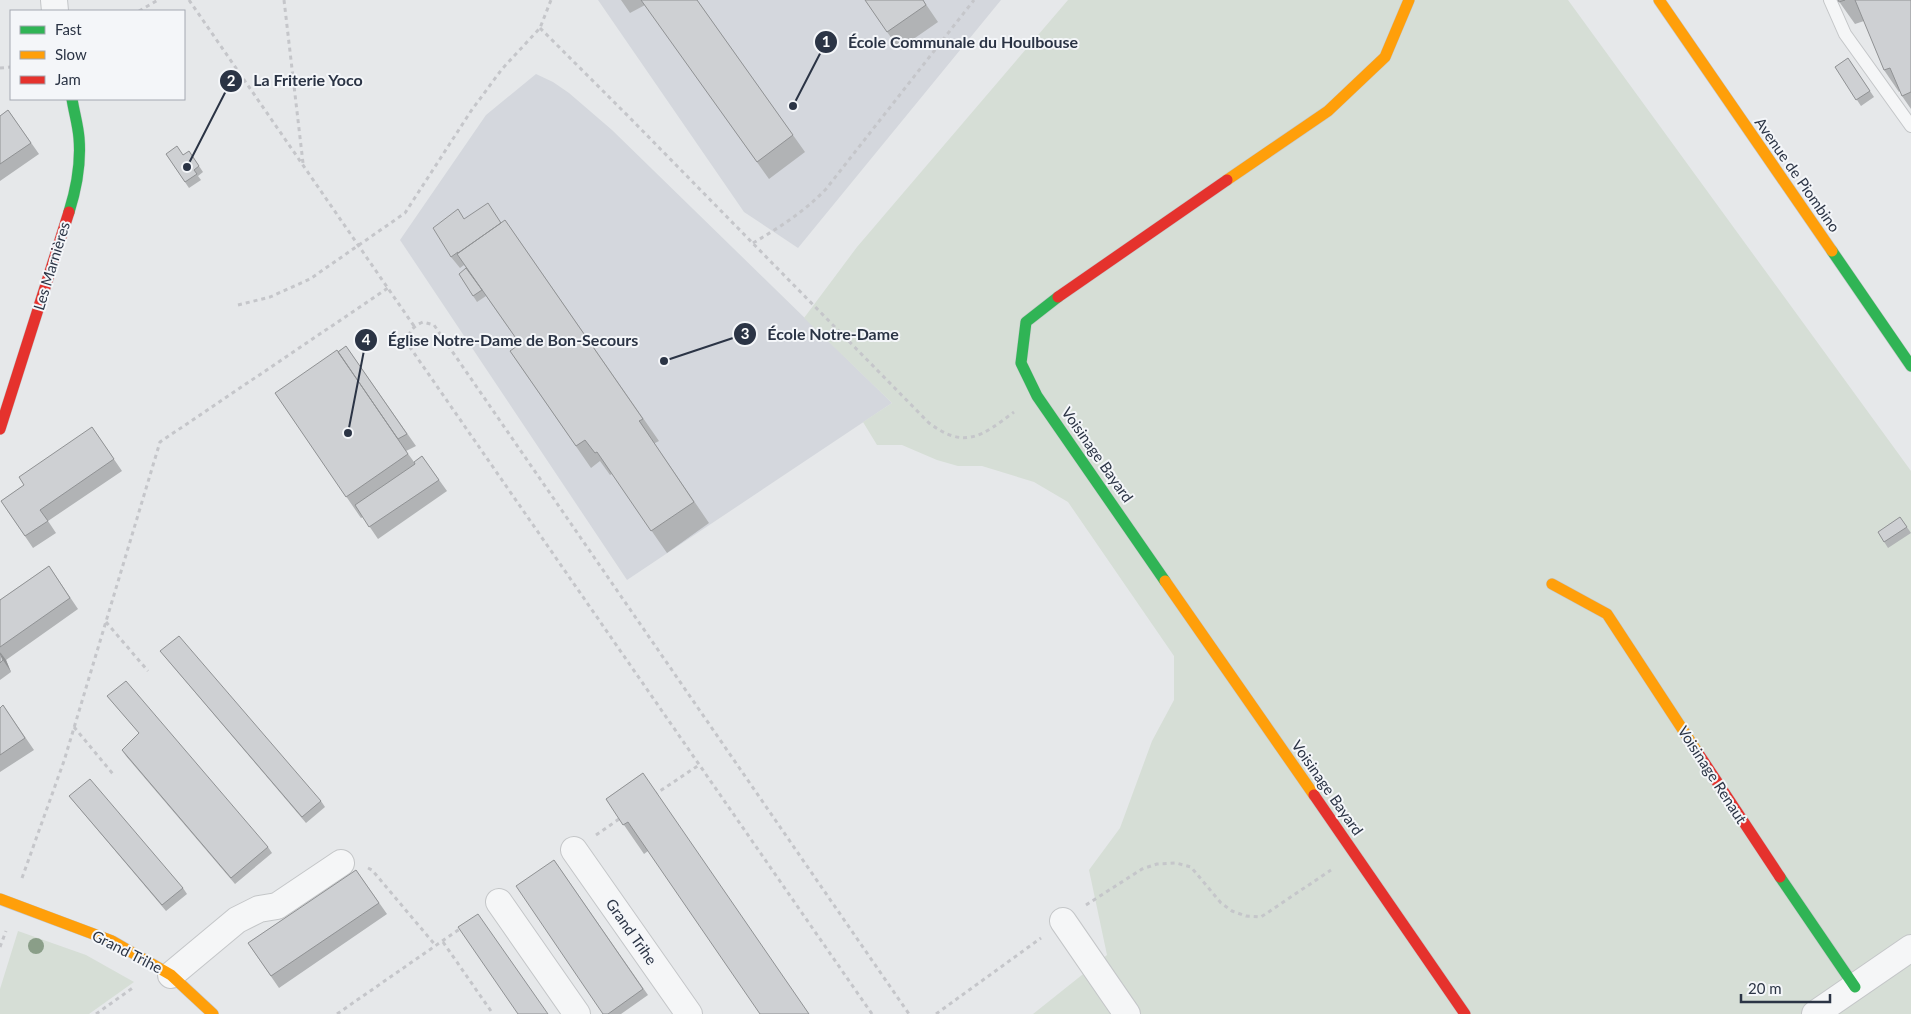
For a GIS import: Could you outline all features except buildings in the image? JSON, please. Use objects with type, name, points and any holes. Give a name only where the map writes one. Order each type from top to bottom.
[{"type":"street","name":"Voisinage Bayard","points":[[1409,0],[1385,57],[1328,111],[1054,299],[1026,322],[1022,363],[1037,396],[1465,1014]]},
{"type":"street","name":"Avenue de Piombino","points":[[1658,0],[1911,366]]},
{"type":"street","name":"Les Marnières","points":[[0,429],[73,199],[79,158],[72,100]]},
{"type":"street","name":"Voisinage Renaut","points":[[1552,584],[1606,614],[1854,987]]},
{"type":"street","name":"Grand Trihe","points":[[574,850],[689,1014]]},
{"type":"street","points":[[166,972],[237,920],[259,909],[277,906],[341,862]]},
{"type":"street","name":"Grand Trihe","points":[[0,899],[112,941],[166,972],[213,1014]]},
{"type":"street","points":[[499,902],[577,1014]]},
{"type":"street","points":[[1063,921],[1127,1014]]},
{"type":"street","points":[[1815,1014],[1911,948]]},
{"type":"lane","points":[[1830,0],[1846,34],[1911,126]]},
{"type":"path","points":[[141,10],[158,0]]},
{"type":"path","points":[[189,0],[414,326]]},
{"type":"path","points":[[284,0],[303,164]]},
{"type":"path","points":[[238,305],[270,297],[310,279],[405,213],[470,111],[502,69],[540,28],[552,0]]},
{"type":"path","points":[[752,243],[809,207],[826,189],[974,0]]},
{"type":"path","points":[[540,28],[906,401],[944,434],[968,439],[979,435],[1037,396]]},
{"type":"path","points":[[0,947],[13,904],[64,760],[160,442],[388,288]]},
{"type":"path","points":[[872,1014],[407,342],[408,335],[414,326],[423,322],[434,325],[909,1014]]},
{"type":"path","points":[[106,622],[148,671]]},
{"type":"path","points":[[74,727],[113,774]]},
{"type":"path","points":[[936,1014],[1063,921],[1142,869],[1157,864],[1176,863],[1191,867],[1221,903],[1246,916],[1261,916],[1355,855]]},
{"type":"path","points":[[336,1014],[436,946],[372,870],[360,864],[341,862]]},
{"type":"path","points":[[443,942],[492,1012],[485,1014]]},
{"type":"path","points":[[96,1014],[166,972]]},
{"type":"shaded area","points":[[598,0],[1001,0],[798,248],[744,212]]},
{"type":"shaded area","points":[[1068,0],[1568,0],[1911,471],[1911,1014],[1033,1014],[1107,955],[1089,870],[1120,828],[1152,741],[1174,700],[1174,656],[1068,502],[1034,482],[982,466],[958,466],[937,460],[902,445],[877,445],[863,422],[892,403],[804,318],[857,247]]},
{"type":"shaded area","points":[[536,74],[553,82],[569,93],[612,130],[892,403],[627,580],[400,240],[486,115]]},
{"type":"shaded area","points":[[18,931],[86,955],[134,982],[89,1014],[0,1014],[0,989]]},
{"type":"traffic: fast","points":[[69,212],[79,166],[78,133],[72,100]]},
{"type":"traffic: fast","points":[[1832,251],[1911,366]]},
{"type":"traffic: fast","points":[[1058,297],[1026,322],[1021,363],[1037,396],[1165,581]]},
{"type":"traffic: fast","points":[[1780,877],[1855,987]]},
{"type":"traffic: slow","points":[[1227,180],[1328,111],[1385,57],[1409,0]]},
{"type":"traffic: slow","points":[[1659,0],[1832,251]]},
{"type":"traffic: slow","points":[[1165,581],[1314,795]]},
{"type":"traffic: slow","points":[[1552,584],[1607,614],[1698,753]]},
{"type":"traffic: slow","points":[[0,899],[112,941],[171,975],[213,1014]]},
{"type":"traffic: jam","points":[[1058,297],[1227,180]]},
{"type":"traffic: jam","points":[[0,429],[69,212]]},
{"type":"traffic: jam","points":[[1698,753],[1780,877]]},
{"type":"traffic: jam","points":[[1314,795],[1465,1014]]},
{"type":"place","name":"École Communale du Houlbouse","points":[[793,106]]},
{"type":"place","name":"La Friterie Yoco","points":[[187,167]]},
{"type":"place","name":"École Notre-Dame","points":[[664,361]]},
{"type":"place","name":"Église Notre-Dame de Bon-Secours","points":[[348,433]]}]
